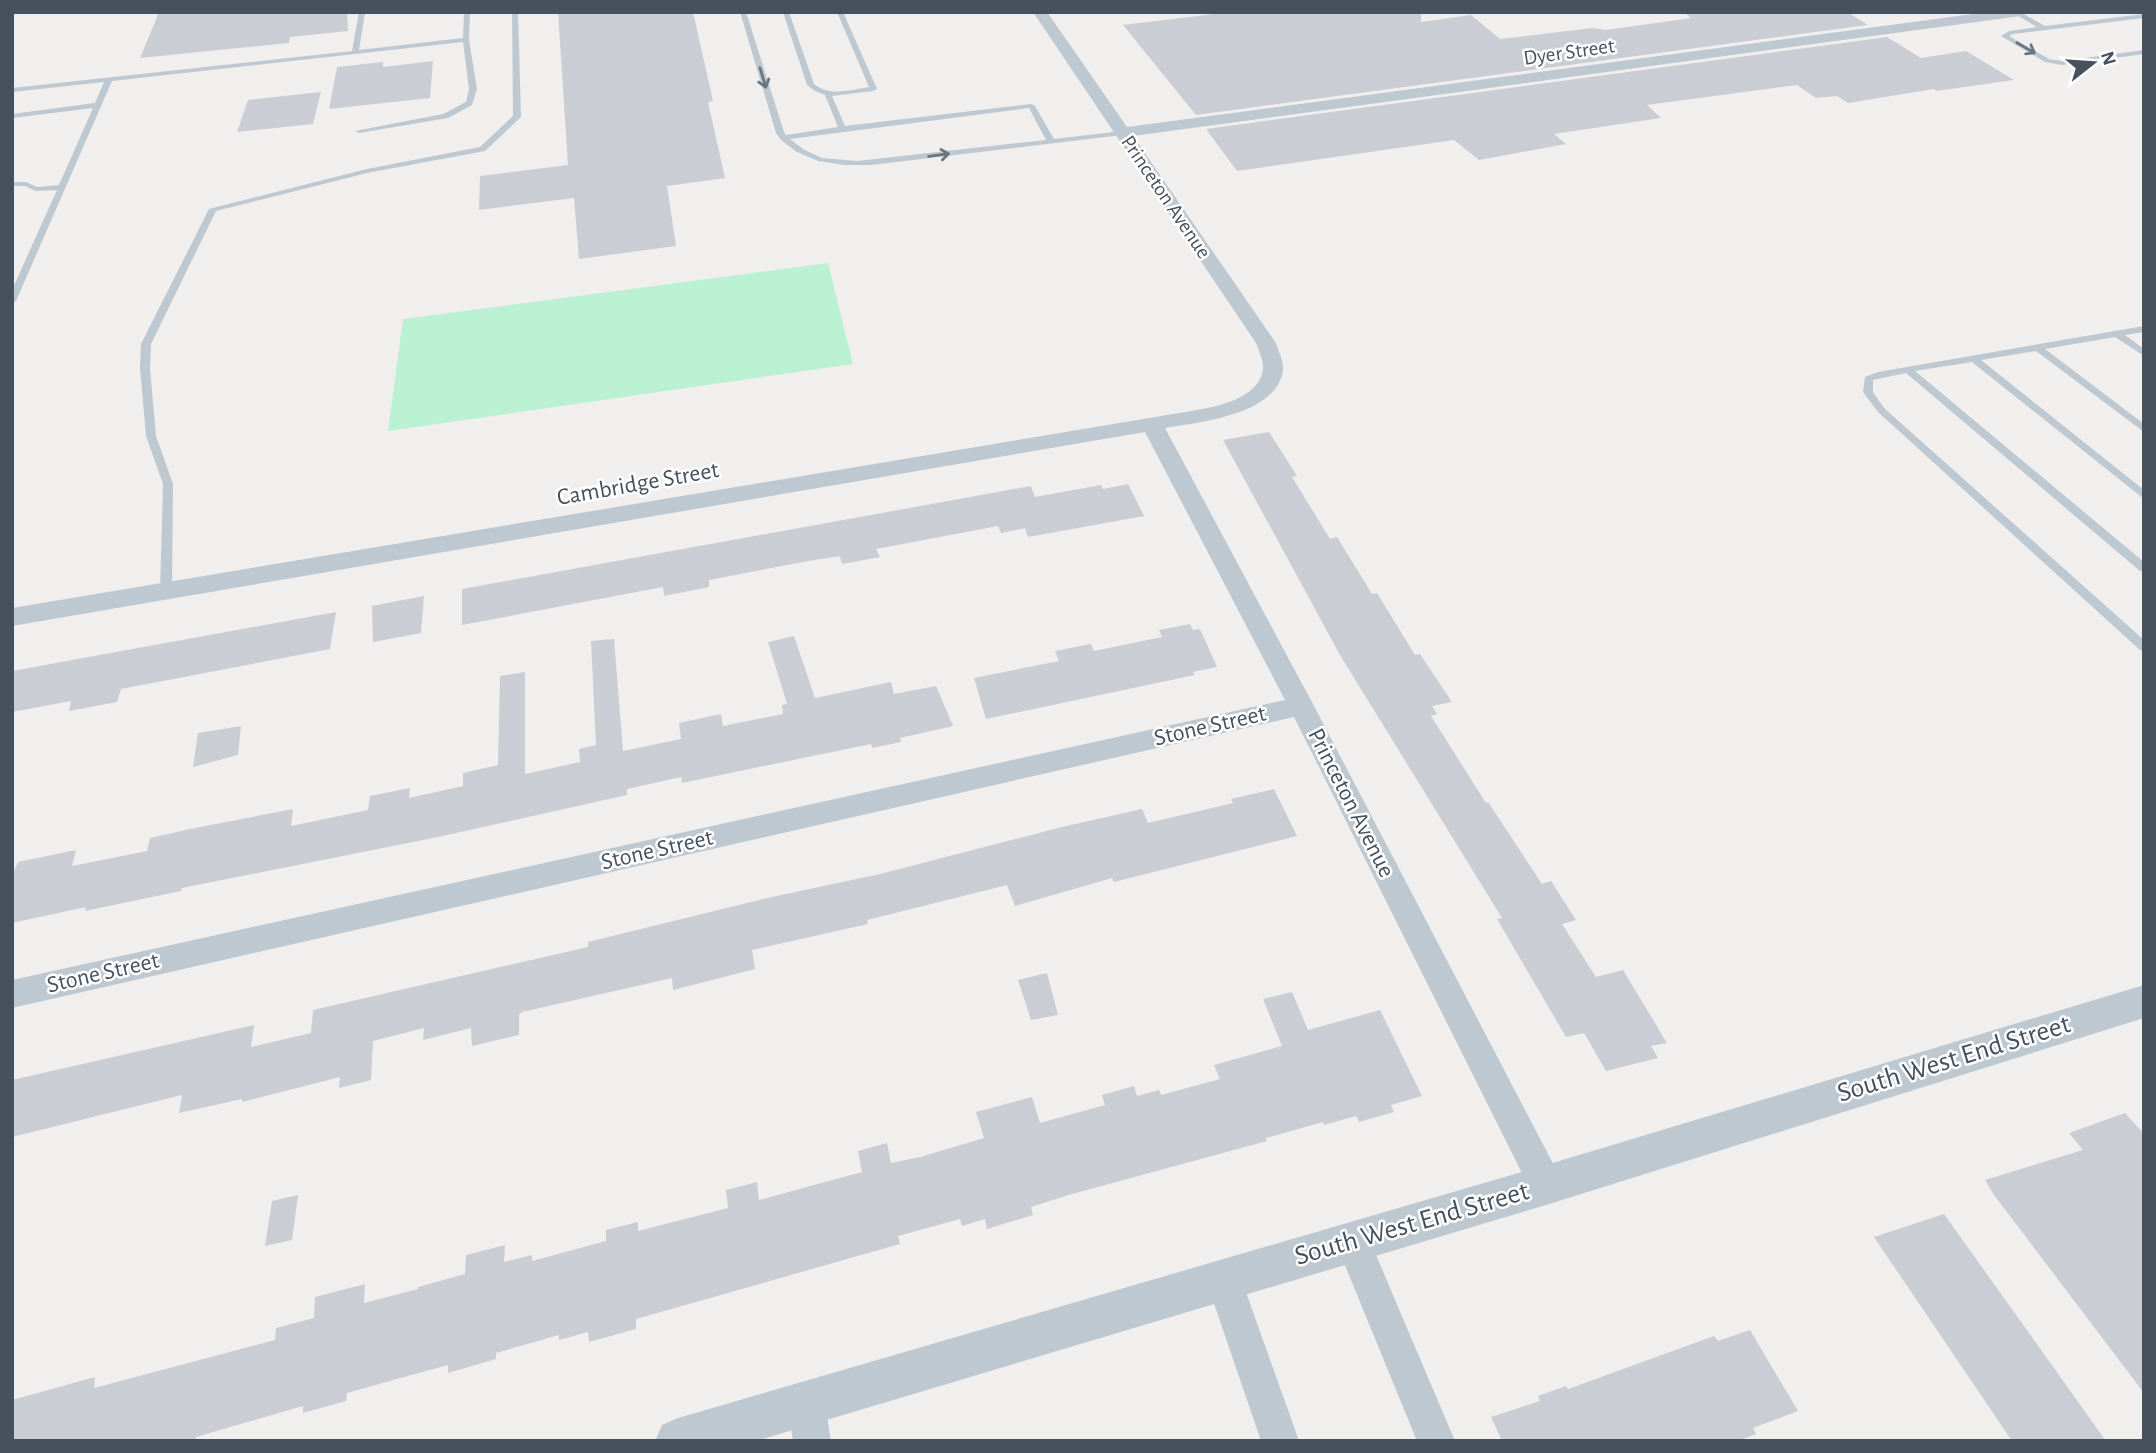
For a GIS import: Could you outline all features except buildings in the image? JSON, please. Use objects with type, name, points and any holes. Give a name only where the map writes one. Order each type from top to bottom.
[{"type":"street","points":[[1041,13],[1046,12]]},
{"type":"street","name":"Princeton Avenue","points":[[1041,13],[1266,343],[1273,368],[1267,388]]},
{"type":"street","name":"Dyer Street","points":[[1122,133],[2019,13]]},
{"type":"street","name":"Cambridge Street","points":[[12,617],[1152,424],[1219,411],[1249,401],[1267,388]]},
{"type":"street","name":"Princeton Avenue","points":[[1152,424],[1301,706],[1546,1185]]},
{"type":"street","name":"Stone Street","points":[[12,994],[1301,706]]},
{"type":"street","name":"South West End Street","points":[[678,1441],[809,1422],[1224,1279],[1546,1185],[2144,1001]]},
{"type":"street","points":[[1353,1241],[1436,1441]]},
{"type":"street","points":[[1224,1279],[1280,1441]]},
{"type":"lane","points":[[355,52],[362,12]]},
{"type":"lane","points":[[359,131],[445,116],[469,103],[473,89],[466,40],[467,12]]},
{"type":"lane","points":[[166,591],[168,484],[151,436],[145,368],[146,344],[213,209],[367,171],[482,149],[517,117],[515,12]]},
{"type":"lane","points":[[743,12],[780,133],[793,148],[815,159],[841,163],[871,163],[1122,133]]},
{"type":"lane","points":[[786,12],[811,85],[817,92],[828,94],[873,89],[840,12]]},
{"type":"lane","points":[[2019,13],[2044,28]]},
{"type":"lane","points":[[2144,16],[2011,32],[2004,36],[2047,61],[2062,63],[2144,52]]},
{"type":"lane","points":[[12,90],[466,40]]},
{"type":"lane","points":[[12,301],[110,79]]},
{"type":"lane","points":[[828,94],[842,129]]},
{"type":"lane","points":[[12,116],[98,105]]},
{"type":"lane","points":[[784,138],[1031,106],[1051,142]]},
{"type":"lane","points":[[12,184],[26,184],[36,189],[62,187]]},
{"type":"lane","points":[[2144,329],[1868,379],[1868,392],[1881,410],[2144,647]]},
{"type":"lane","points":[[2117,334],[2144,353]]},
{"type":"lane","points":[[2038,348],[2144,429]]},
{"type":"lane","points":[[1974,359],[2144,496]]},
{"type":"lane","points":[[1908,370],[2144,568]]},
{"type":"green space","points":[[828,263],[853,364],[388,431],[403,319]]}]
